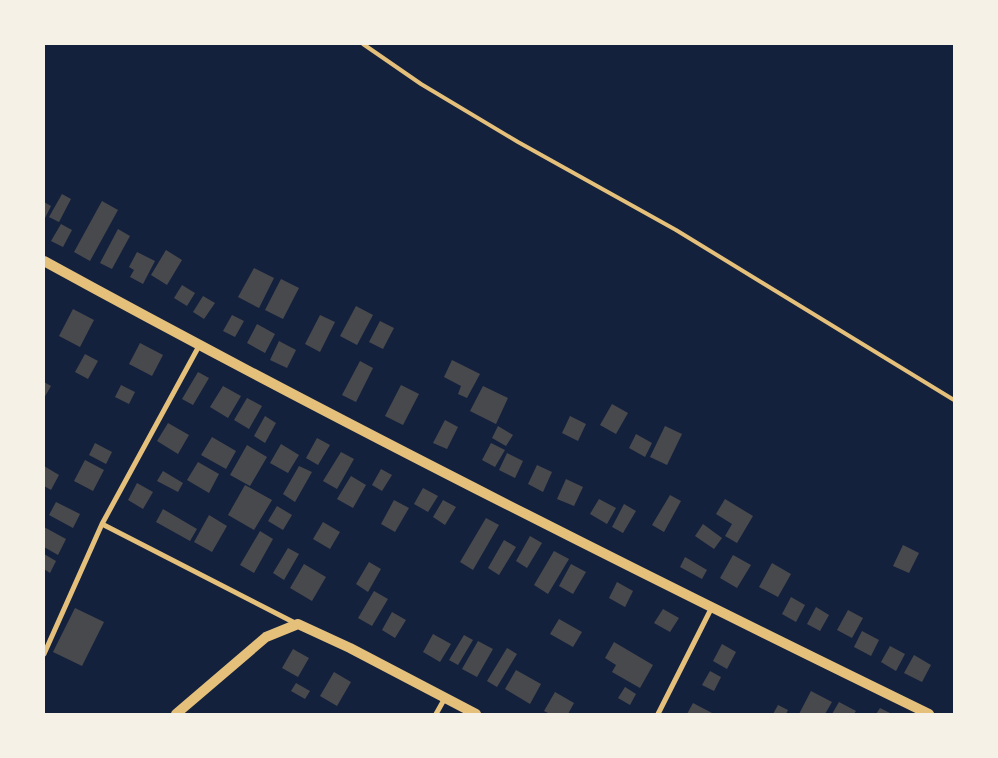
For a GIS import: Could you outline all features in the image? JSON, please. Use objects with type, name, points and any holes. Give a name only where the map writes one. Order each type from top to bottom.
[{"type":"main road","points":[[44,261],[199,346],[711,609],[929,714]]},
{"type":"main road","points":[[176,714],[266,637],[298,624],[350,648],[476,714]]},
{"type":"street","points":[[44,654],[102,524],[199,346]]},
{"type":"street","points":[[102,524],[298,624]]},
{"type":"street","points":[[658,714],[711,609]]},
{"type":"street","points":[[436,714],[445,698]]},
{"type":"lane","points":[[362,44],[421,84],[518,142],[676,230],[954,400]]},
{"type":"building","points":[[62,194],[71,199],[59,222],[49,217]]},
{"type":"building","points":[[102,201],[118,210],[90,261],[74,252]]},
{"type":"building","points":[[44,202],[51,206],[44,220]]},
{"type":"building","points":[[61,224],[72,230],[63,247],[51,241]]},
{"type":"building","points":[[118,229],[130,236],[112,269],[100,263]]},
{"type":"building","points":[[166,250],[182,260],[167,285],[151,275]]},
{"type":"building","points":[[137,252],[155,261],[143,284],[130,277],[134,270],[129,267]]},
{"type":"building","points":[[254,268],[274,278],[259,308],[238,297]]},
{"type":"building","points":[[281,279],[299,288],[283,319],[265,310]]},
{"type":"building","points":[[182,285],[195,293],[187,306],[174,298]]},
{"type":"building","points":[[203,296],[215,303],[204,319],[193,312]]},
{"type":"building","points":[[356,306],[373,315],[357,345],[340,336]]},
{"type":"building","points":[[73,309],[94,320],[80,347],[59,336]]},
{"type":"building","points":[[232,315],[244,321],[235,337],[223,331]]},
{"type":"building","points":[[320,315],[335,322],[320,352],[305,344]]},
{"type":"building","points":[[380,321],[394,328],[383,349],[369,342]]},
{"type":"building","points":[[257,324],[275,334],[265,353],[247,343]]},
{"type":"building","points":[[279,341],[296,350],[287,368],[270,360]]},
{"type":"building","points":[[140,343],[163,355],[152,376],[129,364]]},
{"type":"building","points":[[85,354],[98,361],[88,379],[75,372]]},
{"type":"building","points":[[452,360],[480,374],[467,398],[458,394],[461,386],[444,377]]},
{"type":"building","points":[[360,361],[373,368],[356,402],[342,395]]},
{"type":"building","points":[[198,372],[209,378],[193,405],[182,399]]},
{"type":"building","points":[[44,382],[51,386],[44,398]]},
{"type":"building","points":[[121,385],[135,392],[129,404],[115,397]]},
{"type":"building","points":[[401,385],[419,394],[403,425],[385,416]]},
{"type":"building","points":[[223,386],[241,396],[228,418],[210,407]]},
{"type":"building","points":[[483,386],[508,398],[496,424],[470,411]]},
{"type":"building","points":[[247,398],[262,406],[249,429],[234,420]]},
{"type":"building","points":[[612,404],[628,413],[616,434],[600,425]]},
{"type":"building","points":[[265,416],[276,423],[265,443],[254,436]]},
{"type":"building","points":[[570,416],[586,424],[578,441],[562,433]]},
{"type":"building","points":[[445,420],[458,427],[447,449],[433,443]]},
{"type":"building","points":[[168,423],[189,435],[178,454],[157,441]]},
{"type":"building","points":[[498,426],[513,435],[506,446],[492,438]]},
{"type":"building","points":[[665,426],[682,434],[667,465],[650,457]]},
{"type":"building","points":[[636,434],[652,443],[645,457],[629,448]]},
{"type":"building","points":[[212,437],[236,451],[226,469],[201,455]]},
{"type":"building","points":[[317,438],[330,445],[318,465],[306,458]]},
{"type":"building","points":[[95,443],[112,452],[106,464],[89,455]]},
{"type":"building","points":[[491,443],[505,450],[495,467],[482,460]]},
{"type":"building","points":[[281,444],[299,455],[288,473],[270,463]]},
{"type":"building","points":[[247,445],[267,457],[250,486],[230,475]]},
{"type":"building","points":[[341,452],[354,459],[337,489],[323,481]]},
{"type":"building","points":[[507,453],[523,461],[515,478],[499,470]]},
{"type":"building","points":[[85,460],[104,470],[93,491],[74,481]]},
{"type":"building","points":[[198,462],[219,474],[209,493],[187,480]]},
{"type":"building","points":[[537,465],[552,472],[543,492],[528,484]]},
{"type":"building","points":[[44,466],[59,475],[51,490],[44,486]]},
{"type":"building","points":[[299,466],[312,472],[295,502],[283,494]]},
{"type":"building","points":[[381,469],[392,475],[382,491],[372,485]]},
{"type":"building","points":[[163,471],[183,483],[178,492],[157,481]]},
{"type":"building","points":[[351,476],[366,485],[353,508],[337,499]]},
{"type":"building","points":[[566,479],[583,487],[574,506],[557,499]]},
{"type":"building","points":[[137,483],[153,492],[143,509],[128,500]]},
{"type":"building","points":[[245,485],[272,500],[254,530],[228,515]]},
{"type":"building","points":[[423,488],[438,496],[428,512],[414,504]]},
{"type":"building","points":[[670,495],[681,501],[664,532],[652,525]]},
{"type":"building","points":[[599,499],[616,508],[607,524],[590,514]]},
{"type":"building","points":[[725,499],[753,516],[737,543],[725,536],[732,524],[716,514]]},
{"type":"building","points":[[394,500],[409,508],[395,532],[381,524]]},
{"type":"building","points":[[443,500],[456,507],[445,525],[433,517]]},
{"type":"building","points":[[56,502],[80,514],[73,528],[49,515]]},
{"type":"building","points":[[624,504],[636,511],[623,533],[612,527]]},
{"type":"building","points":[[277,506],[292,515],[283,530],[268,521]]},
{"type":"building","points":[[163,509],[197,529],[190,541],[156,522]]},
{"type":"building","points":[[209,515],[227,526],[212,552],[194,542]]},
{"type":"building","points":[[486,518],[499,525],[473,570],[460,562]]},
{"type":"building","points":[[323,522],[340,532],[330,549],[313,539]]},
{"type":"building","points":[[703,524],[722,538],[714,549],[695,536]]},
{"type":"building","points":[[44,527],[66,539],[58,555],[44,547]]},
{"type":"building","points":[[260,531],[273,539],[254,573],[240,565]]},
{"type":"building","points":[[530,536],[542,543],[527,568],[516,561]]},
{"type":"building","points":[[504,540],[516,547],[499,575],[488,568]]},
{"type":"building","points":[[903,545],[919,553],[909,573],[893,566]]},
{"type":"building","points":[[288,548],[299,554],[284,580],[273,573]]},
{"type":"building","points":[[554,551],[569,559],[548,594],[534,585]]},
{"type":"building","points":[[44,554],[56,561],[50,573],[44,569]]},
{"type":"building","points":[[733,555],[751,565],[737,588],[720,578]]},
{"type":"building","points":[[685,557],[707,570],[702,579],[680,567]]},
{"type":"building","points":[[369,562],[381,569],[368,592],[356,584]]},
{"type":"building","points":[[772,563],[791,574],[778,597],[759,587]]},
{"type":"building","points":[[304,564],[326,577],[312,601],[290,588]]},
{"type":"building","points":[[571,564],[586,572],[573,594],[559,586]]},
{"type":"building","points":[[617,582],[633,591],[625,607],[609,598]]},
{"type":"building","points":[[374,591],[388,599],[372,626],[358,618]]},
{"type":"building","points":[[791,597],[805,605],[796,622],[782,614]]},
{"type":"building","points":[[816,607],[829,615],[820,631],[807,624]]},
{"type":"building","points":[[75,608],[104,622],[82,666],[53,652]]},
{"type":"building","points":[[663,609],[679,618],[670,632],[654,623]]},
{"type":"building","points":[[848,610],[863,618],[852,638],[837,630]]},
{"type":"building","points":[[392,612],[406,620],[395,638],[382,630]]},
{"type":"building","points":[[559,619],[582,632],[573,647],[550,634]]},
{"type":"building","points":[[862,631],[879,640],[871,656],[854,647]]},
{"type":"building","points":[[433,634],[451,644],[440,662],[423,652]]},
{"type":"building","points":[[464,635],[473,640],[458,665],[449,660]]},
{"type":"building","points":[[478,641],[493,649],[477,677],[462,669]]},
{"type":"building","points":[[614,642],[653,665],[640,688],[612,672],[616,665],[605,658]]},
{"type":"building","points":[[722,644],[736,652],[727,669],[713,661]]},
{"type":"building","points":[[890,646],[905,654],[896,671],[881,662]]},
{"type":"building","points":[[507,648],[517,654],[497,687],[487,681]]},
{"type":"building","points":[[293,649],[309,658],[298,677],[282,668]]},
{"type":"building","points":[[914,655],[931,665],[922,682],[904,673]]},
{"type":"building","points":[[516,670],[541,684],[530,704],[505,689]]},
{"type":"building","points":[[710,671],[721,677],[714,691],[702,685]]},
{"type":"building","points":[[334,672],[351,682],[337,706],[320,696]]},
{"type":"building","points":[[296,683],[310,691],[305,699],[291,691]]},
{"type":"building","points":[[625,687],[636,694],[630,705],[618,698]]},
{"type":"building","points":[[811,691],[832,702],[825,714],[799,714]]},
{"type":"building","points":[[555,692],[574,703],[568,714],[550,714],[544,711]]},
{"type":"building","points":[[839,702],[856,711],[854,714],[832,714]]},
{"type":"building","points":[[693,703],[712,713],[687,714]]},
{"type":"building","points":[[778,705],[788,710],[786,714],[773,714]]},
{"type":"building","points":[[880,708],[892,714],[876,714]]}]
